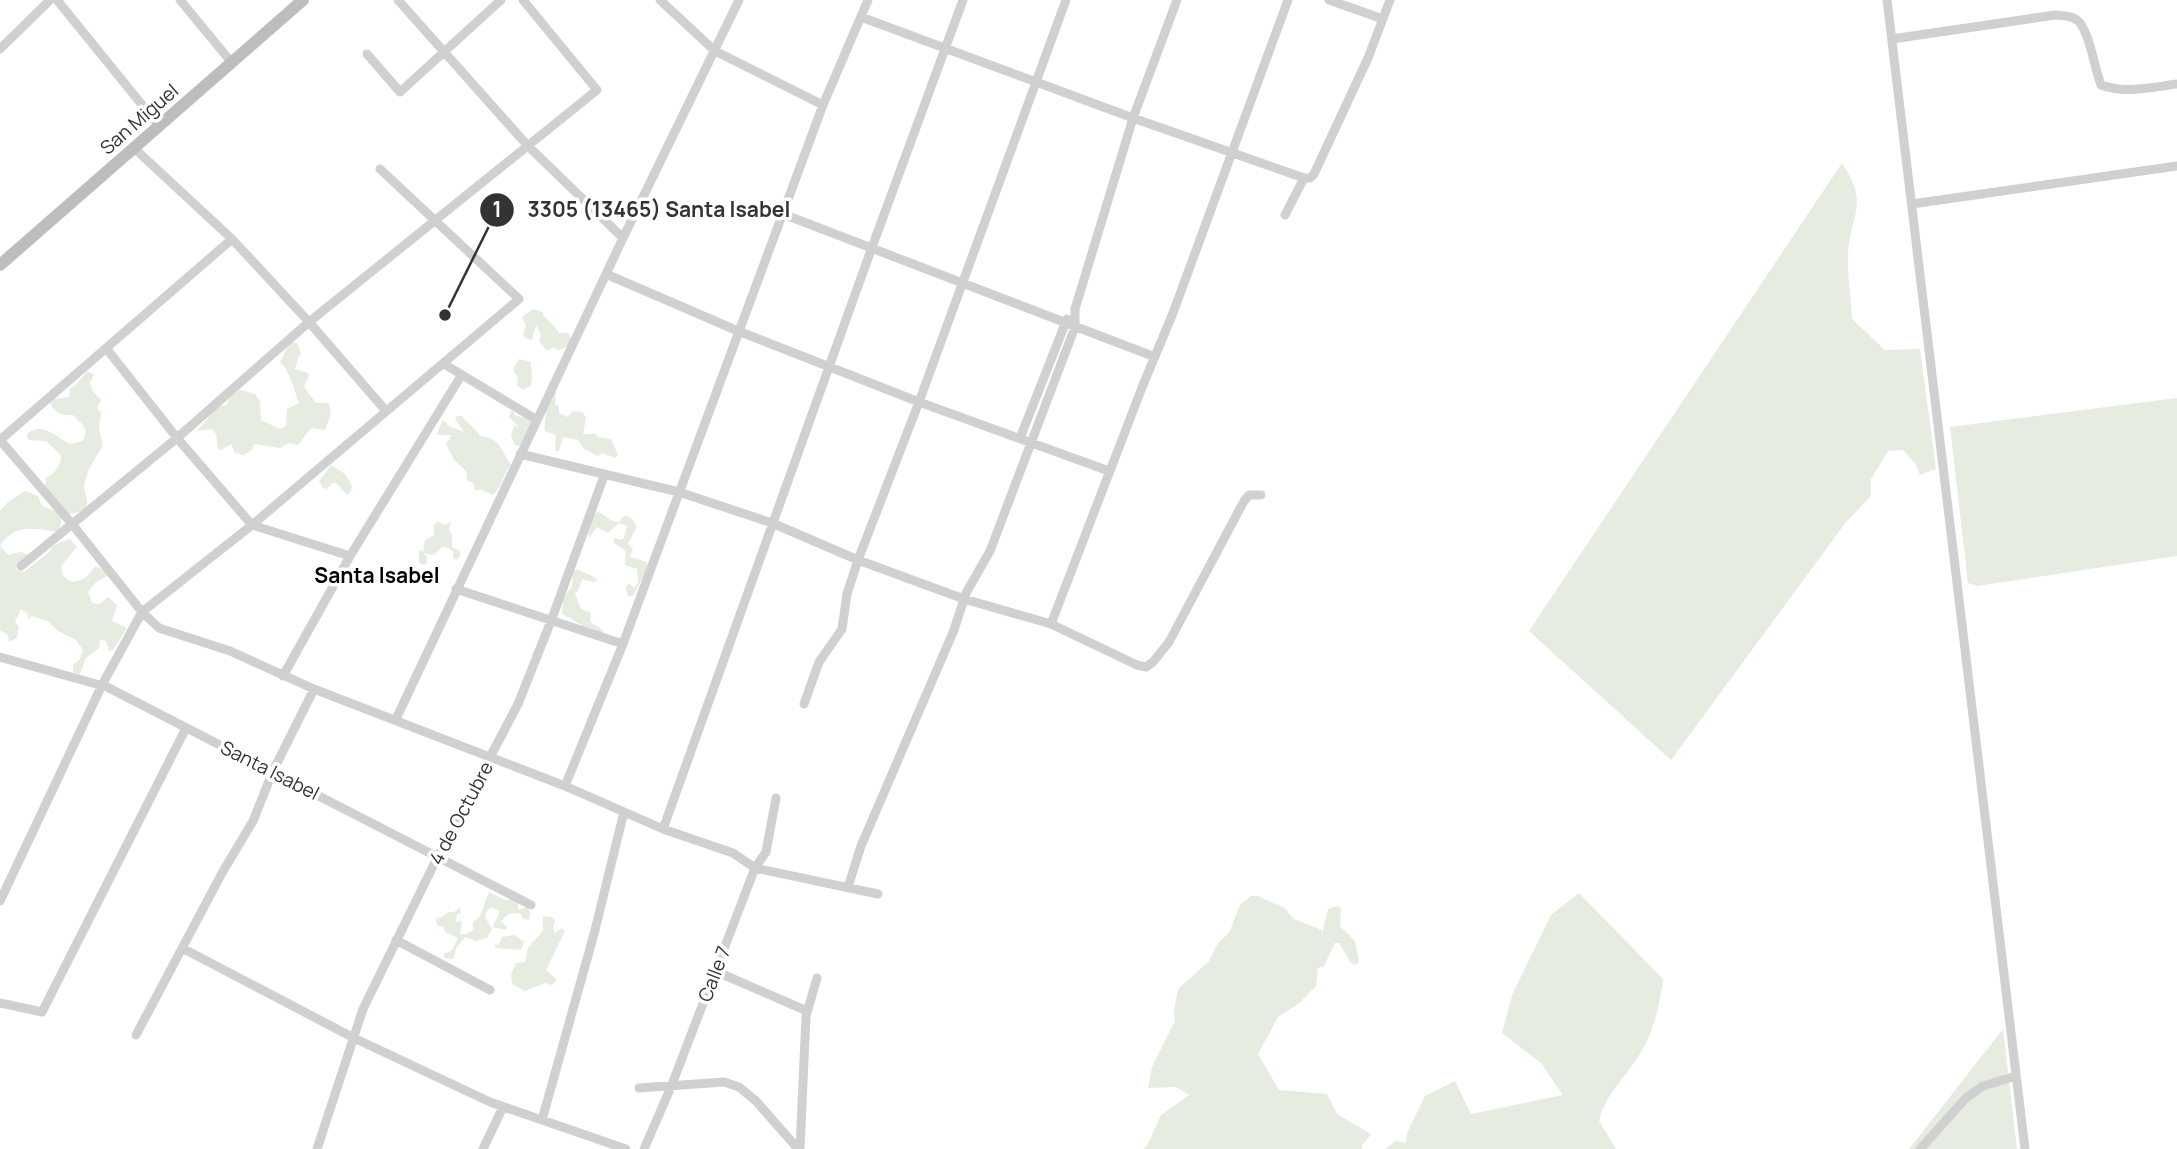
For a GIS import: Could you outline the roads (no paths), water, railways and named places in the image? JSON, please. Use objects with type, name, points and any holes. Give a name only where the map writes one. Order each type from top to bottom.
[{"type":"street","points":[[0,49],[51,0]]},
{"type":"street","points":[[57,0],[160,127]]},
{"type":"street","points":[[180,0],[232,63]]},
{"type":"street","name":"San Miguel","points":[[0,265],[303,0]]},
{"type":"street","points":[[398,0],[527,145],[623,238]]},
{"type":"street","points":[[367,54],[400,92],[501,0]]},
{"type":"street","points":[[21,566],[177,438],[309,322],[597,90],[523,0]]},
{"type":"street","points":[[660,0],[715,51],[823,105]]},
{"type":"street","points":[[396,719],[623,238],[739,0]]},
{"type":"street","points":[[565,786],[622,644],[823,105],[867,0]]},
{"type":"street","points":[[663,829],[963,0]]},
{"type":"street","points":[[804,704],[819,662],[842,629],[847,594],[858,559],[919,402],[1066,0]]},
{"type":"street","points":[[848,887],[861,846],[929,690],[964,599],[989,551],[1075,327],[1075,309],[1133,118],[1177,0]]},
{"type":"street","points":[[1051,624],[1233,154],[1288,0]]},
{"type":"street","points":[[1329,0],[1383,19]]},
{"type":"street","points":[[861,17],[1233,154],[1310,178],[1390,0]]},
{"type":"street","points":[[1887,0],[2025,1149]]},
{"type":"street","points":[[1892,39],[2055,15],[2067,16],[2078,20],[2084,30],[2101,85],[2113,90],[2177,84]]},
{"type":"street","points":[[135,149],[232,239],[386,411]]},
{"type":"street","points":[[1912,204],[2177,166]]},
{"type":"street","points":[[0,901],[102,685],[142,612],[252,525],[519,299],[380,169]]},
{"type":"street","points":[[1285,215],[1304,178]]},
{"type":"street","points":[[783,214],[1155,357]]},
{"type":"street","points":[[232,239],[0,440],[142,612],[159,628],[230,651],[314,689],[565,786],[663,829],[733,853],[755,869],[878,894]]},
{"type":"street","points":[[606,274],[738,331],[919,402],[1109,471]]},
{"type":"street","points":[[1020,438],[1065,323],[1075,309]]},
{"type":"street","points":[[106,348],[177,438],[252,525],[350,556]]},
{"type":"street","points":[[444,364],[537,420]]},
{"type":"street","points":[[283,676],[350,556],[461,376]]},
{"type":"street","points":[[520,454],[679,492],[772,523],[964,599],[1051,624],[1146,667],[1170,642],[1244,501],[1250,495],[1261,495]]},
{"type":"street","name":"4 de Octubre","points":[[317,1149],[363,1009],[437,858],[524,691],[604,476]]},
{"type":"street","points":[[456,589],[622,644]]},
{"type":"street","name":"Santa Isabel","points":[[0,657],[102,685],[531,905]]},
{"type":"street","points":[[136,1035],[253,821],[273,771],[314,689]]},
{"type":"street","points":[[0,1003],[42,1013],[186,728]]},
{"type":"street","name":"Calle 7","points":[[644,1149],[671,1087],[755,869],[766,852],[776,798]]},
{"type":"street","points":[[542,1120],[594,934],[624,812]]},
{"type":"street","points":[[396,940],[489,990]]},
{"type":"street","points":[[182,948],[354,1038],[503,1107],[626,1149]]},
{"type":"street","points":[[715,971],[807,1011]]},
{"type":"street","points":[[799,1149],[807,1011],[817,978]]},
{"type":"street","points":[[1920,1149],[1966,1098],[1983,1086],[2016,1076]]},
{"type":"street","points":[[639,1088],[724,1082],[739,1087],[756,1101],[799,1149]]},
{"type":"street","points":[[483,1149],[503,1107]]},
{"type":"place","name":"3305 (13465) Santa Isabel","points":[[445,315]]},
{"type":"district","name":"Santa Isabel","points":[[377,575]]}]
